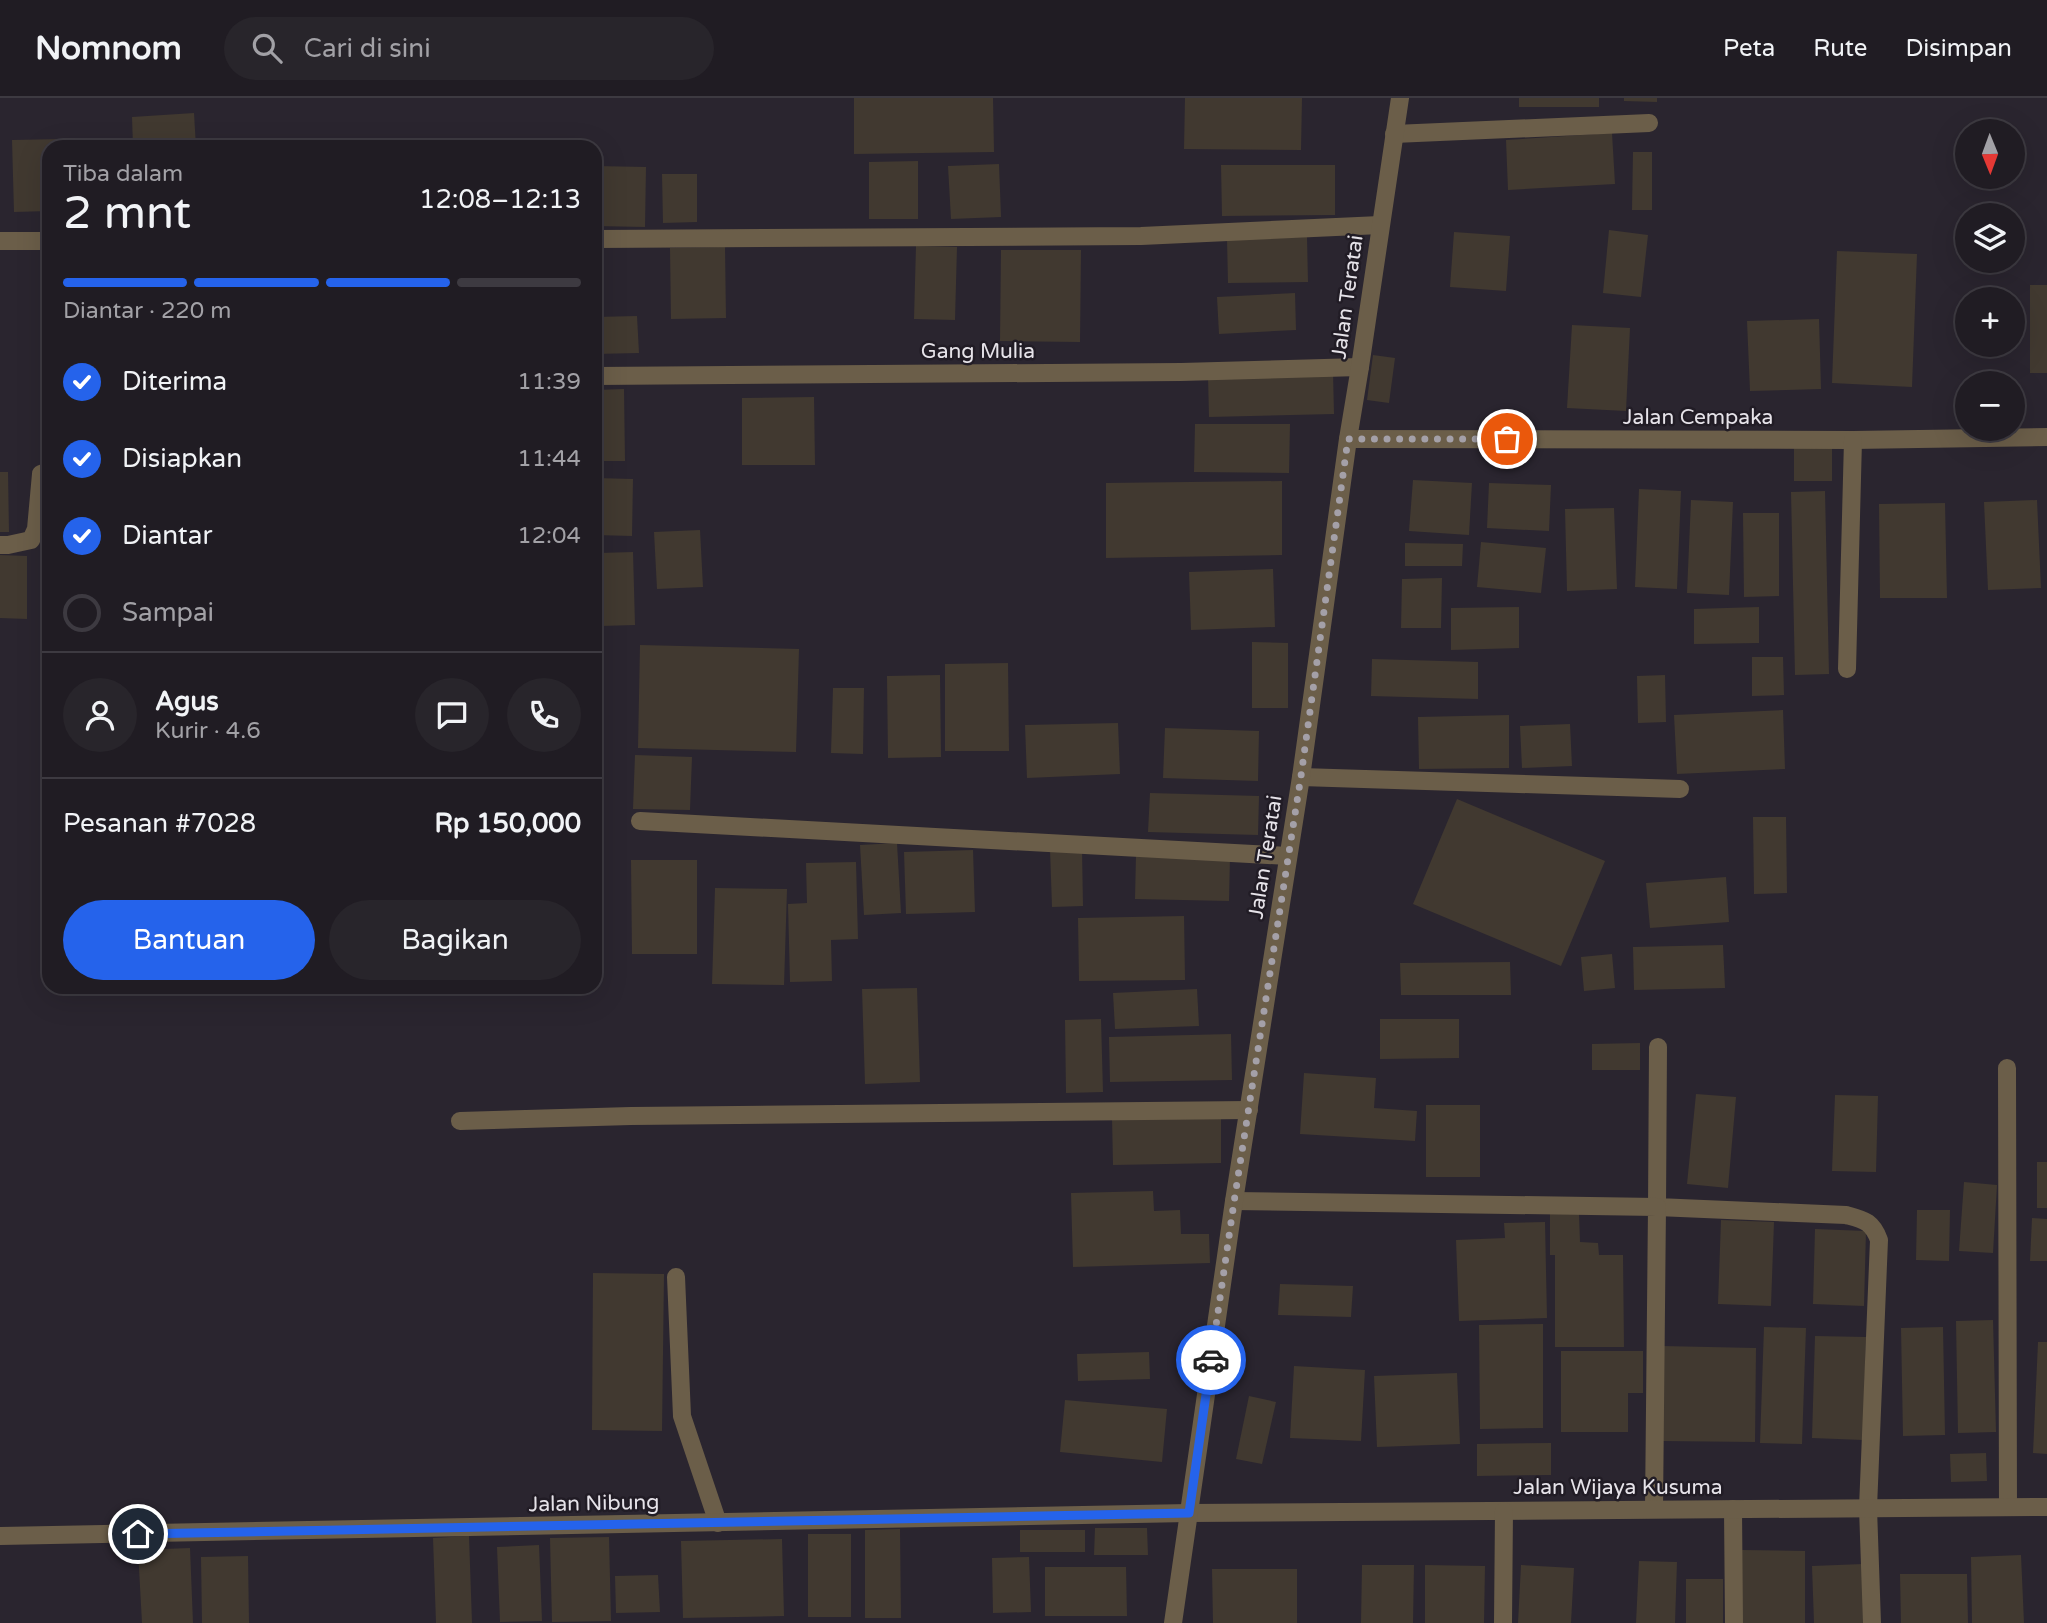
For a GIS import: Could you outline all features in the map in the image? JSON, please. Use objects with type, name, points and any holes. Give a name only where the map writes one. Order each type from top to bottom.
[{"type":"street","name":"Jalan Teratai","points":[[1172,1623],[1301,776],[1399,98]]},
{"type":"street","points":[[1394,134],[1649,123]]},
{"type":"street","points":[[602,239],[1141,236],[1380,225]]},
{"type":"street","points":[[0,241],[42,241]]},
{"type":"street","name":"Gang Mulia","points":[[602,376],[1167,372],[1360,367]]},
{"type":"street","name":"Jalan Cempaka","points":[[1348,439],[1853,440],[2047,437]]},
{"type":"street","points":[[1847,669],[1853,440]]},
{"type":"street","points":[[0,545],[30,540],[36,529],[42,474]]},
{"type":"street","points":[[1301,776],[1680,789]]},
{"type":"street","points":[[640,821],[1288,856]]},
{"type":"street","points":[[1654,1509],[1658,1047]]},
{"type":"street","points":[[2007,1068],[2008,1507]]},
{"type":"street","points":[[460,1121],[631,1116],[1249,1110]]},
{"type":"street","points":[[1234,1202],[1657,1207],[1846,1214],[1867,1221],[1879,1240],[1868,1508],[1872,1623]]},
{"type":"street","points":[[676,1277],[682,1416],[718,1523]]},
{"type":"street","name":"Jalan Wijaya Kusuma","points":[[1189,1513],[2047,1507]]},
{"type":"street","points":[[1733,1509],[1734,1623]]},
{"type":"street","points":[[1503,1623],[1504,1511]]},
{"type":"street","name":"Jalan Nibung","points":[[0,1536],[1189,1513]]},
{"type":"building","points":[[854,98],[993,98],[994,152],[854,154]]},
{"type":"building","points":[[1185,98],[1302,98],[1301,150],[1184,149]]},
{"type":"building","points":[[1519,98],[1599,98],[1599,107],[1519,107]]},
{"type":"building","points":[[1624,98],[1657,98],[1657,102],[1624,101]]},
{"type":"building","points":[[194,113],[196,140],[133,140],[132,117]]},
{"type":"building","points":[[1612,133],[1615,184],[1508,190],[1506,140]]},
{"type":"building","points":[[114,138],[42,140],[42,211],[14,212],[12,140]]},
{"type":"building","points":[[1633,152],[1652,152],[1652,210],[1632,210]]},
{"type":"building","points":[[918,161],[918,219],[869,219],[869,162]]},
{"type":"building","points":[[999,164],[1001,217],[951,219],[948,166]]},
{"type":"building","points":[[1221,165],[1335,165],[1335,215],[1222,216]]},
{"type":"building","points":[[602,166],[646,167],[645,227],[602,226]]},
{"type":"building","points":[[662,174],[697,174],[697,222],[663,223]]},
{"type":"building","points":[[1609,230],[1648,235],[1641,297],[1603,293]]},
{"type":"building","points":[[1454,232],[1510,236],[1506,291],[1450,287]]},
{"type":"building","points":[[1307,237],[1308,282],[1228,283],[1227,239]]},
{"type":"building","points":[[916,246],[957,247],[955,320],[914,319]]},
{"type":"building","points":[[725,247],[726,318],[671,319],[670,248]]},
{"type":"building","points":[[1001,250],[1081,250],[1080,342],[1000,341]]},
{"type":"building","points":[[1837,251],[1917,254],[1912,387],[1832,383]]},
{"type":"building","points":[[2030,285],[2047,285],[2047,373],[2030,373]]},
{"type":"building","points":[[1295,293],[1296,330],[1219,334],[1217,297]]},
{"type":"building","points":[[637,316],[639,353],[602,354],[602,317]]},
{"type":"building","points":[[1819,319],[1821,389],[1750,391],[1747,321]]},
{"type":"building","points":[[1572,325],[1630,328],[1626,411],[1567,408]]},
{"type":"building","points":[[1373,355],[1395,358],[1389,403],[1367,400]]},
{"type":"building","points":[[1333,372],[1334,414],[1209,417],[1208,376]]},
{"type":"building","points":[[624,389],[625,461],[602,461],[602,390]]},
{"type":"building","points":[[814,397],[815,465],[742,465],[742,398]]},
{"type":"building","points":[[1195,424],[1290,424],[1289,473],[1194,472]]},
{"type":"building","points":[[1794,448],[1832,448],[1832,481],[1794,481]]},
{"type":"building","points":[[0,472],[8,472],[9,532],[0,532]]},
{"type":"building","points":[[602,478],[633,479],[632,536],[602,535]]},
{"type":"building","points":[[1413,480],[1472,483],[1469,535],[1409,531]]},
{"type":"building","points":[[1282,481],[1282,555],[1106,558],[1106,483]]},
{"type":"building","points":[[1489,483],[1551,485],[1549,531],[1487,528]]},
{"type":"building","points":[[1639,489],[1681,491],[1677,589],[1635,587]]},
{"type":"building","points":[[1825,491],[1829,674],[1795,675],[1791,492]]},
{"type":"building","points":[[1691,500],[1733,502],[1729,595],[1687,593]]},
{"type":"building","points":[[2037,500],[2041,588],[1988,590],[1984,502]]},
{"type":"building","points":[[1945,503],[1947,598],[1880,598],[1879,504]]},
{"type":"building","points":[[1614,508],[1617,589],[1567,591],[1565,509]]},
{"type":"building","points":[[1743,513],[1779,513],[1779,596],[1744,597]]},
{"type":"building","points":[[700,530],[703,587],[657,589],[654,532]]},
{"type":"building","points":[[1481,542],[1546,548],[1541,593],[1477,587]]},
{"type":"building","points":[[1405,543],[1463,544],[1462,566],[1405,566]]},
{"type":"building","points":[[633,552],[635,625],[602,626],[602,553]]},
{"type":"building","points":[[0,555],[27,556],[27,619],[0,618]]},
{"type":"building","points":[[1273,569],[1275,627],[1191,630],[1189,572]]},
{"type":"building","points":[[1442,578],[1441,628],[1401,628],[1402,579]]},
{"type":"building","points":[[1519,607],[1519,648],[1451,650],[1451,608]]},
{"type":"building","points":[[1759,607],[1759,643],[1694,644],[1694,609]]},
{"type":"building","points":[[1252,642],[1288,643],[1288,708],[1252,708]]},
{"type":"building","points":[[640,645],[799,649],[796,752],[638,748]]},
{"type":"building","points":[[1752,657],[1783,657],[1784,695],[1752,696]]},
{"type":"building","points":[[1372,659],[1478,662],[1478,699],[1371,696]]},
{"type":"building","points":[[1008,663],[1009,751],[945,751],[945,664]]},
{"type":"building","points":[[940,675],[941,757],[888,758],[887,676]]},
{"type":"building","points":[[1665,675],[1666,722],[1638,723],[1637,676]]},
{"type":"building","points":[[833,688],[864,688],[863,754],[831,753]]},
{"type":"building","points":[[1783,710],[1785,769],[1677,774],[1674,715]]},
{"type":"building","points":[[1509,715],[1509,768],[1419,769],[1418,717]]},
{"type":"building","points":[[1118,723],[1120,774],[1027,778],[1025,725]]},
{"type":"building","points":[[1570,724],[1572,766],[1522,768],[1520,726]]},
{"type":"building","points":[[1165,728],[1259,731],[1258,781],[1163,778]]},
{"type":"building","points":[[635,755],[692,757],[690,810],[633,809]]},
{"type":"building","points":[[1150,793],[1259,796],[1258,835],[1148,832]]},
{"type":"building","points":[[1457,799],[1605,861],[1561,966],[1413,904]]},
{"type":"building","points":[[1753,817],[1786,817],[1787,893],[1754,894]]},
{"type":"building","points":[[897,843],[901,913],[864,915],[860,845]]},
{"type":"building","points":[[1050,849],[1082,849],[1083,906],[1052,907]]},
{"type":"building","points":[[973,850],[975,912],[906,914],[904,852]]},
{"type":"building","points":[[1136,855],[1230,857],[1229,901],[1135,899]]},
{"type":"building","points":[[631,860],[697,860],[697,954],[632,954]]},
{"type":"building","points":[[856,862],[858,939],[831,940],[832,981],[790,982],[788,904],[807,903],[806,863]]},
{"type":"building","points":[[1726,877],[1729,922],[1650,928],[1646,883]]},
{"type":"building","points":[[715,888],[787,889],[784,985],[712,984]]},
{"type":"building","points":[[1184,916],[1185,980],[1079,981],[1078,918]]},
{"type":"building","points":[[1723,945],[1725,988],[1634,990],[1633,947]]},
{"type":"building","points":[[1612,954],[1615,988],[1584,991],[1581,957]]},
{"type":"building","points":[[1510,962],[1511,995],[1401,995],[1400,963]]},
{"type":"building","points":[[917,988],[920,1082],[865,1084],[862,989]]},
{"type":"building","points":[[1197,989],[1199,1026],[1115,1029],[1113,993]]},
{"type":"building","points":[[1101,1019],[1103,1092],[1066,1093],[1065,1020]]},
{"type":"building","points":[[1380,1019],[1459,1019],[1459,1058],[1380,1059]]},
{"type":"building","points":[[1231,1034],[1232,1080],[1110,1082],[1109,1037]]},
{"type":"building","points":[[1640,1043],[1640,1070],[1592,1070],[1592,1044]]},
{"type":"building","points":[[1304,1073],[1376,1078],[1374,1108],[1417,1111],[1415,1141],[1300,1134]]},
{"type":"building","points":[[1696,1094],[1736,1097],[1728,1188],[1687,1184]]},
{"type":"building","points":[[1835,1095],[1878,1096],[1876,1172],[1832,1171]]},
{"type":"building","points":[[1426,1105],[1480,1105],[1480,1177],[1426,1177]]},
{"type":"building","points":[[1221,1115],[1221,1163],[1113,1165],[1112,1117]]},
{"type":"building","points":[[2037,1162],[2047,1162],[2047,1208],[2037,1208]]},
{"type":"building","points":[[1964,1182],[1997,1185],[1993,1253],[1959,1251]]},
{"type":"building","points":[[1153,1191],[1154,1211],[1180,1210],[1181,1234],[1209,1234],[1210,1263],[1073,1267],[1071,1193]]},
{"type":"building","points":[[1917,1210],[1950,1210],[1949,1261],[1916,1260]]},
{"type":"building","points":[[1579,1213],[1580,1242],[1598,1243],[1599,1255],[1623,1255],[1624,1347],[1555,1347],[1555,1255],[1550,1255],[1550,1214]]},
{"type":"building","points":[[2032,1218],[2047,1219],[2047,1261],[2030,1261]]},
{"type":"building","points":[[1721,1220],[1774,1222],[1771,1306],[1718,1304]]},
{"type":"building","points":[[1545,1222],[1547,1318],[1459,1321],[1456,1240],[1505,1238],[1504,1223]]},
{"type":"building","points":[[1815,1229],[1866,1231],[1864,1306],[1813,1304]]},
{"type":"building","points":[[593,1273],[664,1274],[662,1431],[592,1430]]},
{"type":"building","points":[[1280,1284],[1353,1286],[1351,1317],[1278,1315]]},
{"type":"building","points":[[1993,1320],[1996,1432],[1958,1433],[1956,1321]]},
{"type":"building","points":[[1543,1324],[1543,1428],[1480,1429],[1479,1325]]},
{"type":"building","points":[[1764,1327],[1806,1328],[1802,1444],[1760,1443]]},
{"type":"building","points":[[1943,1327],[1945,1435],[1903,1436],[1901,1328]]},
{"type":"building","points":[[1815,1336],[1866,1337],[1863,1440],[1812,1438]]},
{"type":"building","points":[[2038,1342],[2047,1342],[2047,1454],[2033,1453]]},
{"type":"building","points":[[1662,1346],[1756,1348],[1755,1442],[1661,1441]]},
{"type":"building","points":[[1561,1351],[1643,1351],[1643,1393],[1628,1393],[1628,1432],[1561,1432]]},
{"type":"building","points":[[1149,1352],[1150,1379],[1078,1381],[1077,1354]]},
{"type":"building","points":[[1294,1366],[1365,1370],[1361,1441],[1290,1438]]},
{"type":"building","points":[[1457,1373],[1460,1444],[1377,1447],[1374,1376]]},
{"type":"building","points":[[1249,1396],[1276,1402],[1262,1464],[1236,1459]]},
{"type":"building","points":[[1065,1400],[1167,1409],[1162,1462],[1060,1452]]},
{"type":"building","points":[[1551,1443],[1551,1475],[1477,1476],[1477,1444]]},
{"type":"building","points":[[1986,1453],[1987,1481],[1951,1482],[1950,1454]]},
{"type":"building","points":[[1095,1528],[1147,1528],[1148,1555],[1094,1555]]},
{"type":"building","points":[[900,1529],[901,1618],[865,1618],[865,1530]]},
{"type":"building","points":[[1020,1530],[1085,1530],[1085,1552],[1020,1552]]},
{"type":"building","points":[[808,1534],[851,1534],[851,1617],[808,1617]]},
{"type":"building","points":[[469,1536],[472,1623],[436,1623],[433,1538]]},
{"type":"building","points":[[609,1537],[611,1621],[552,1622],[550,1538]]},
{"type":"building","points":[[782,1539],[784,1616],[683,1618],[681,1541]]},
{"type":"building","points":[[539,1545],[542,1621],[500,1622],[497,1547]]},
{"type":"building","points":[[190,1548],[193,1623],[142,1623],[138,1550]]},
{"type":"building","points":[[1741,1550],[1805,1551],[1805,1623],[1742,1623]]},
{"type":"building","points":[[2021,1555],[2024,1623],[1972,1623],[1971,1557]]},
{"type":"building","points":[[248,1556],[249,1623],[202,1623],[201,1557]]},
{"type":"building","points":[[1029,1557],[1031,1612],[993,1613],[992,1558]]},
{"type":"building","points":[[1639,1561],[1677,1562],[1675,1623],[1636,1623]]},
{"type":"building","points":[[1863,1564],[1865,1623],[1814,1623],[1812,1566]]},
{"type":"building","points":[[1362,1565],[1414,1565],[1413,1623],[1361,1623]]},
{"type":"building","points":[[1425,1565],[1485,1566],[1484,1623],[1425,1623]]},
{"type":"building","points":[[1521,1565],[1574,1568],[1571,1623],[1518,1623]]},
{"type":"building","points":[[1045,1567],[1126,1567],[1127,1616],[1045,1616]]},
{"type":"building","points":[[1212,1569],[1297,1569],[1297,1623],[1213,1623]]},
{"type":"building","points":[[1900,1574],[1967,1574],[1968,1623],[1901,1623]]},
{"type":"building","points":[[658,1575],[660,1612],[616,1613],[615,1576]]},
{"type":"building","points":[[1686,1579],[1723,1579],[1723,1623],[1686,1623]]},
{"type":"way so far","points":[[1211,1360],[1301,776],[1348,439],[1507,439]]},
{"type":"route","points":[[138,1534],[1189,1513],[1211,1360]]}]
